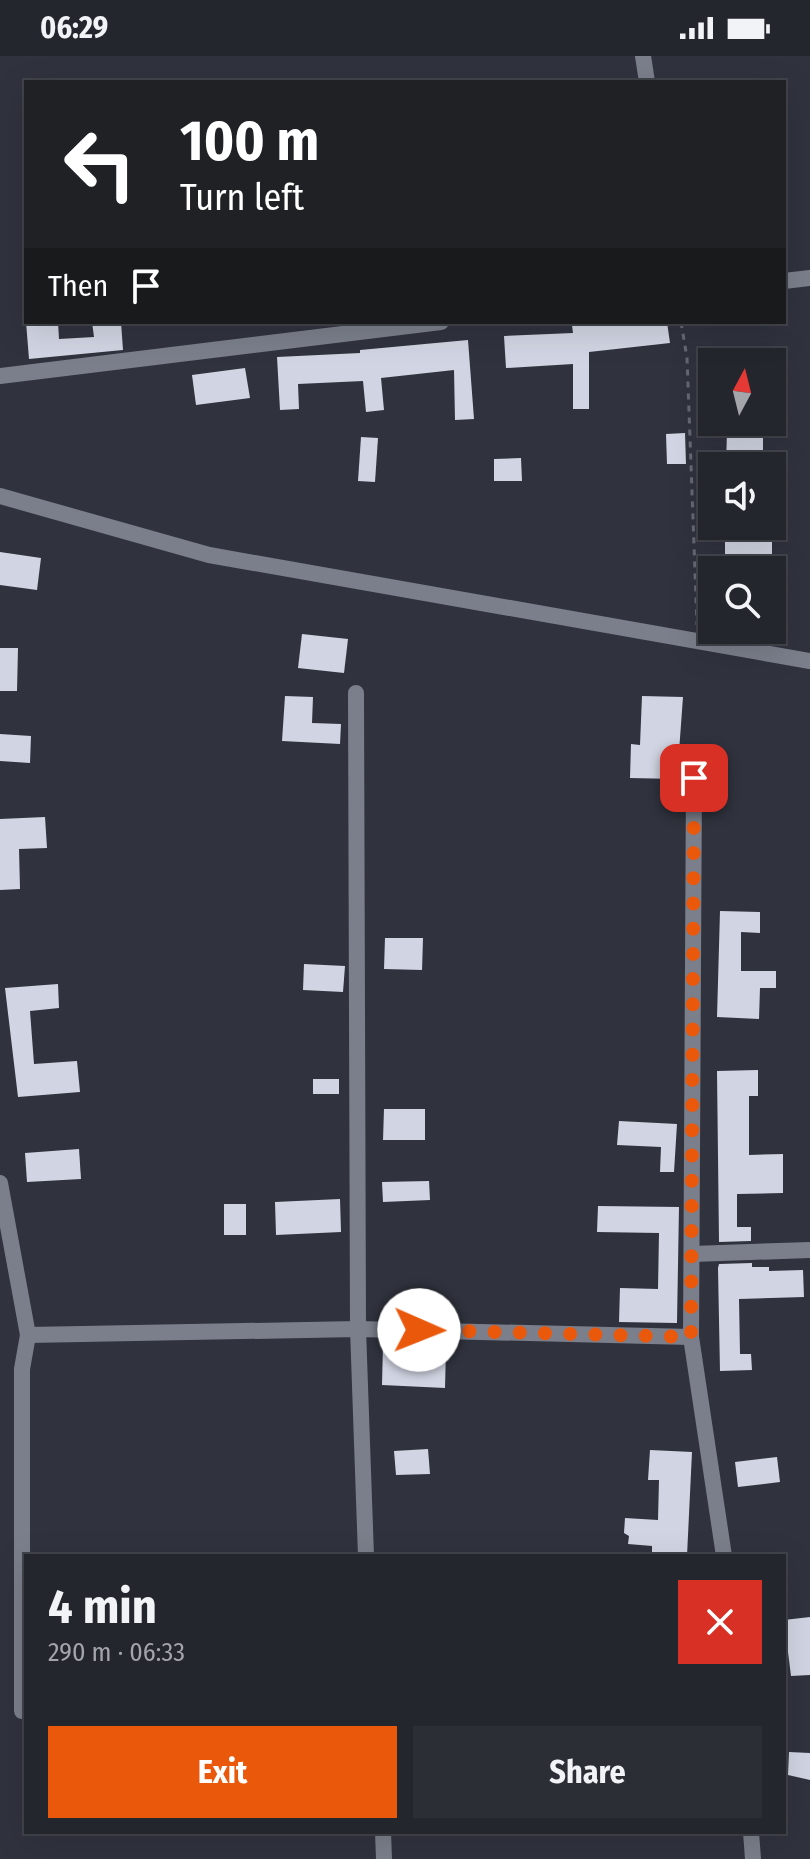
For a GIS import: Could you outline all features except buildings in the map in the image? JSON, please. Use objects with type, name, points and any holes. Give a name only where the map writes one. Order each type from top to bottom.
[{"type":"street","points":[[643,56],[647,80]]},
{"type":"street","points":[[786,281],[810,278]]},
{"type":"street","points":[[0,376],[425,324]]},
{"type":"street","points":[[0,496],[209,555],[698,641]]},
{"type":"street","points":[[715,644],[810,661]]},
{"type":"street","points":[[356,693],[358,1329],[366,1554]]},
{"type":"street","points":[[694,778],[691,1337],[724,1554]]},
{"type":"street","points":[[0,1183],[28,1335],[22,1369],[22,1711]]},
{"type":"street","points":[[692,1254],[810,1250]]},
{"type":"street","points":[[28,1335],[358,1329],[691,1337]]},
{"type":"street","points":[[383,1834],[384,1859]]},
{"type":"street","points":[[751,1834],[753,1859]]},
{"type":"path","points":[[681,324],[687,358],[698,641]]},
{"type":"route","points":[[419,1330],[691,1337],[694,778]]}]
